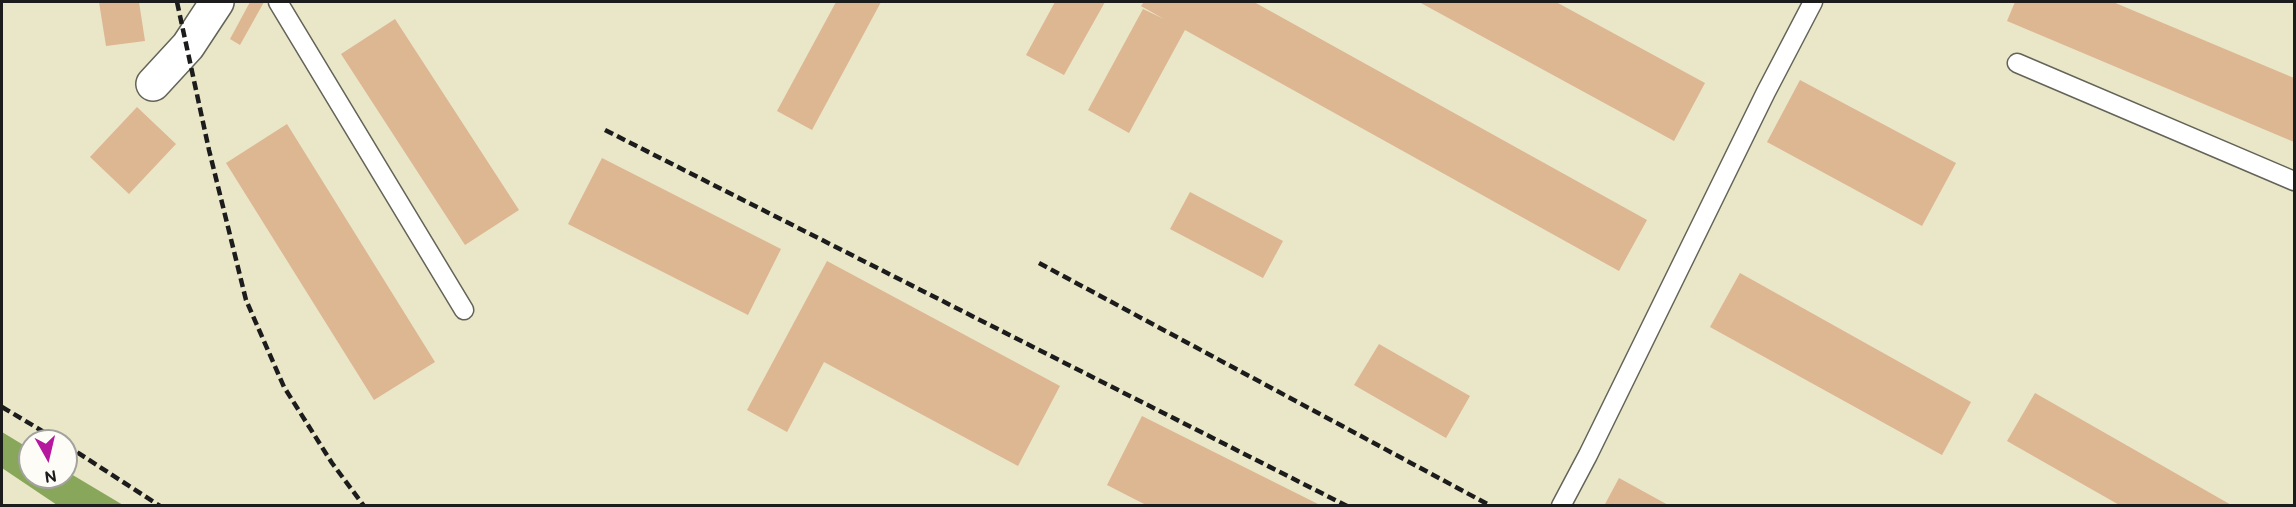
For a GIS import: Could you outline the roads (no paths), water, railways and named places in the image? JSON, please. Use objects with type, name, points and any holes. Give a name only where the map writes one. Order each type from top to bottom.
[{"type":"street","points":[[153,84],[188,46],[217,2]]},
{"type":"lane","points":[[278,2],[464,310]]},
{"type":"lane","points":[[1561,506],[1813,2]]},
{"type":"lane","points":[[2017,63],[2295,181]]},
{"type":"railway","points":[[177,2],[209,150],[246,300],[284,387],[332,463],[364,506]]},
{"type":"railway","points":[[605,130],[1347,506]]},
{"type":"railway","points":[[1039,263],[1491,506]]},
{"type":"railway","points":[[2,407],[39,429]]},
{"type":"railway","points":[[78,453],[160,506]]}]
